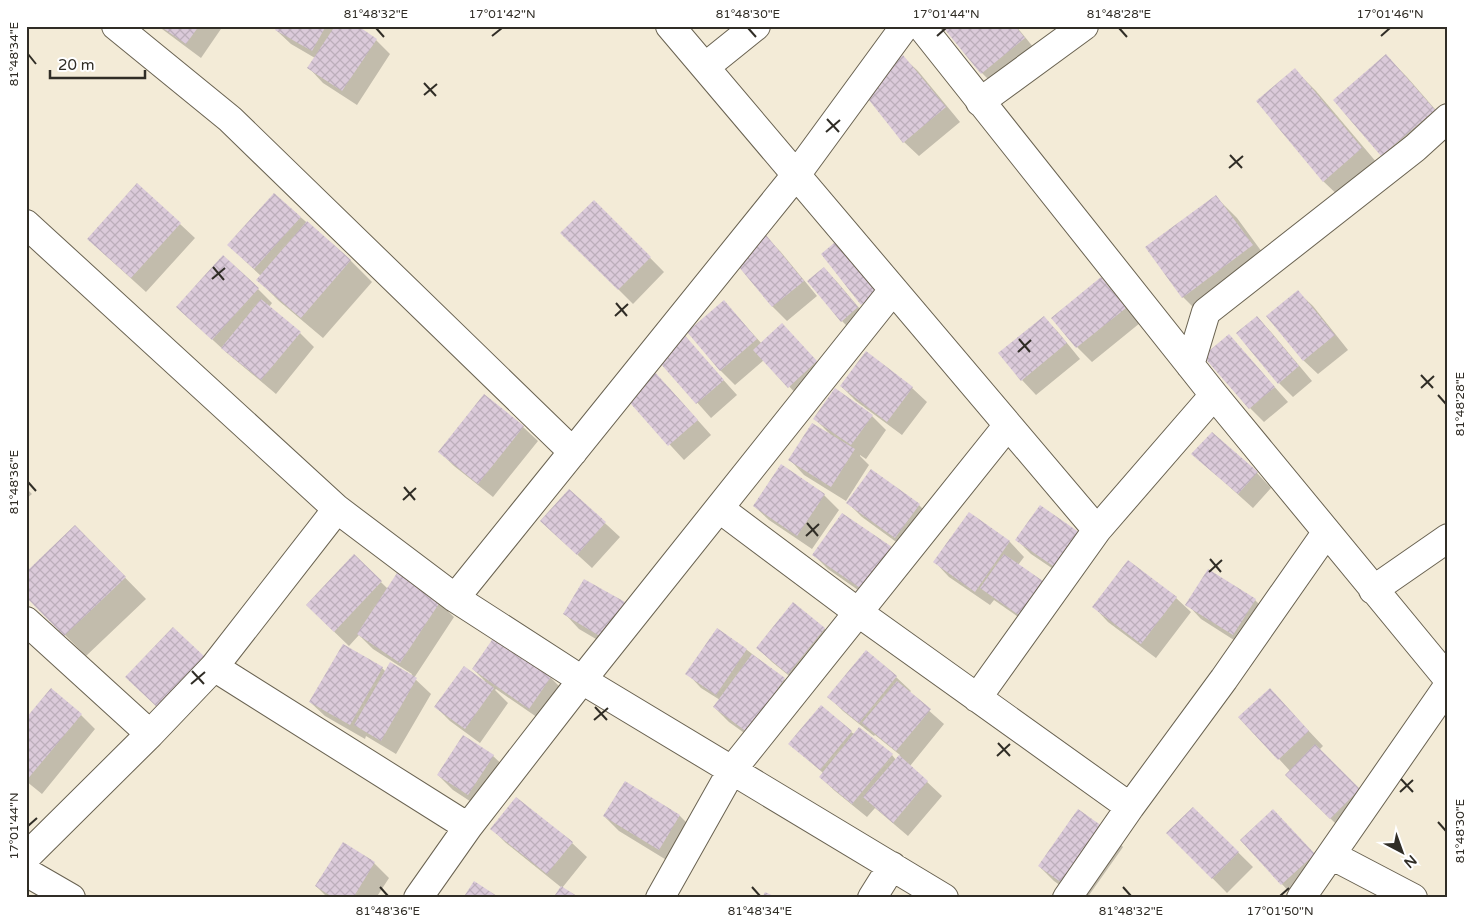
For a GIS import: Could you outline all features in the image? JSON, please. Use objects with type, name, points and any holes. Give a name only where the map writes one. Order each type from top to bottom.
[{"type":"street","points":[[116,26],[230,119],[573,452]]},
{"type":"street","points":[[670,26],[1097,530]]},
{"type":"street","points":[[705,67],[756,26]]},
{"type":"street","points":[[455,598],[796,175],[905,26]]},
{"type":"street","points":[[920,26],[1214,395],[1448,679]]},
{"type":"street","points":[[980,102],[1084,26]]},
{"type":"street","points":[[1190,365],[1206,312],[1414,148],[1448,118]]},
{"type":"street","points":[[26,224],[337,509],[455,598],[582,680],[944,898]]},
{"type":"street","points":[[418,898],[468,827],[582,680],[893,290]]},
{"type":"street","points":[[977,698],[1097,530],[1214,395]]},
{"type":"street","points":[[660,898],[732,770],[1008,425]]},
{"type":"street","points":[[26,857],[150,734],[214,667],[337,509]]},
{"type":"street","points":[[720,509],[859,613],[1130,807]]},
{"type":"street","points":[[1066,898],[1224,679],[1326,533]]},
{"type":"street","points":[[1373,590],[1448,538]]},
{"type":"street","points":[[26,621],[150,734]]},
{"type":"street","points":[[214,667],[468,827]]},
{"type":"street","points":[[1301,898],[1448,686]]},
{"type":"street","points":[[1331,855],[1413,898]]},
{"type":"street","points":[[872,898],[892,866]]},
{"type":"street","points":[[26,872],[71,898]]},
{"type":"building","points":[[160,26],[199,26],[186,44]]},
{"type":"building","points":[[277,26],[326,26],[312,51],[275,30]]},
{"type":"building","points":[[335,26],[358,26],[377,39],[342,91],[307,68]]},
{"type":"building","points":[[942,26],[1015,26],[1025,38],[981,74]]},
{"type":"building","points":[[1386,54],[1435,110],[1381,156],[1333,100]]},
{"type":"building","points":[[903,55],[946,107],[903,143],[861,90]]},
{"type":"building","points":[[1295,68],[1362,148],[1323,182],[1256,101]]},
{"type":"building","points":[[137,183],[181,223],[131,278],[87,239]]},
{"type":"building","points":[[274,193],[301,217],[254,269],[227,245]]},
{"type":"building","points":[[1216,195],[1253,245],[1182,298],[1145,247]]},
{"type":"building","points":[[594,200],[651,257],[618,290],[560,233]]},
{"type":"building","points":[[307,221],[351,260],[301,318],[256,280]]},
{"type":"building","points":[[766,235],[804,281],[772,307],[734,261]]},
{"type":"building","points":[[840,238],[881,290],[861,305],[821,254]]},
{"type":"building","points":[[223,255],[259,288],[212,340],[176,307]]},
{"type":"building","points":[[824,267],[858,307],[841,322],[807,281]]},
{"type":"building","points":[[1101,277],[1126,308],[1076,348],[1051,318]]},
{"type":"building","points":[[1298,290],[1335,335],[1303,361],[1266,316]]},
{"type":"building","points":[[261,299],[301,332],[261,380],[221,348]]},
{"type":"building","points":[[724,300],[757,339],[720,371],[687,332]]},
{"type":"building","points":[[1044,316],[1067,343],[1021,381],[998,353]]},
{"type":"building","points":[[1257,316],[1299,366],[1278,384],[1236,333]]},
{"type":"building","points":[[782,323],[817,361],[788,388],[753,350]]},
{"type":"building","points":[[681,331],[724,380],[696,404],[653,355]]},
{"type":"building","points":[[1229,334],[1275,387],[1249,409],[1203,356]]},
{"type":"building","points":[[866,351],[913,387],[887,422],[840,386]]},
{"type":"building","points":[[653,370],[698,420],[668,446],[624,396]]},
{"type":"building","points":[[835,388],[873,415],[851,445],[813,419]]},
{"type":"building","points":[[484,394],[524,426],[478,484],[438,452]]},
{"type":"building","points":[[812,423],[855,449],[831,487],[788,460]]},
{"type":"building","points":[[1212,432],[1258,472],[1238,494],[1191,454]]},
{"type":"building","points":[[781,464],[825,494],[797,536],[753,506]]},
{"type":"building","points":[[871,469],[920,504],[895,538],[846,503]]},
{"type":"building","points":[[569,489],[606,522],[577,555],[540,521]]},
{"type":"building","points":[[1040,505],[1083,535],[1059,570],[1015,540]]},
{"type":"building","points":[[969,512],[1010,541],[975,592],[933,562]]},
{"type":"building","points":[[842,513],[892,547],[863,590],[812,555]]},
{"type":"building","points":[[75,525],[126,577],[64,636],[26,597],[26,572]]},
{"type":"building","points":[[354,554],[382,581],[334,632],[306,605]]},
{"type":"building","points":[[1004,554],[1050,586],[1026,620],[980,588]]},
{"type":"building","points":[[1128,560],[1177,597],[1141,644],[1092,607]]},
{"type":"building","points":[[1208,569],[1256,599],[1233,635],[1185,605]]},
{"type":"building","points":[[397,573],[440,602],[400,663],[357,634]]},
{"type":"building","points":[[584,579],[625,602],[603,638],[563,614]]},
{"type":"building","points":[[793,602],[825,628],[788,674],[756,648]]},
{"type":"building","points":[[173,627],[206,658],[158,708],[125,677]]},
{"type":"building","points":[[717,628],[747,649],[716,695],[685,674]]},
{"type":"building","points":[[494,637],[551,677],[529,709],[472,669]]},
{"type":"building","points":[[343,644],[383,667],[350,725],[309,702]]},
{"type":"building","points":[[866,650],[897,676],[859,723],[827,697]]},
{"type":"building","points":[[752,654],[785,678],[747,732],[713,707]]},
{"type":"building","points":[[390,662],[417,678],[381,741],[354,725]]},
{"type":"building","points":[[464,666],[494,688],[465,729],[434,707]]},
{"type":"building","points":[[897,681],[931,709],[896,751],[862,723]]},
{"type":"building","points":[[51,688],[82,714],[26,781],[26,718]]},
{"type":"building","points":[[1270,688],[1309,731],[1278,760],[1238,717]]},
{"type":"building","points":[[821,705],[852,731],[820,770],[788,744]]},
{"type":"building","points":[[859,727],[893,754],[852,804],[819,777]]},
{"type":"building","points":[[463,735],[494,755],[468,795],[437,775]]},
{"type":"building","points":[[1315,744],[1360,789],[1330,819],[1285,775]]},
{"type":"building","points":[[899,755],[928,781],[893,823],[863,797]]},
{"type":"building","points":[[625,781],[680,815],[659,850],[603,816]]},
{"type":"building","points":[[516,797],[573,842],[547,874],[490,829]]},
{"type":"building","points":[[1193,807],[1239,852],[1212,879],[1166,833]]},
{"type":"building","points":[[1078,809],[1109,831],[1069,888],[1038,866]]},
{"type":"building","points":[[1273,809],[1315,854],[1281,885],[1240,840]]},
{"type":"building","points":[[343,842],[375,862],[353,898],[334,898],[315,886]]},
{"type":"building","points":[[474,881],[500,898],[463,898]]},
{"type":"building","points":[[561,886],[580,898],[553,898]]},
{"type":"building","points":[[765,892],[778,898],[762,898]]}]
